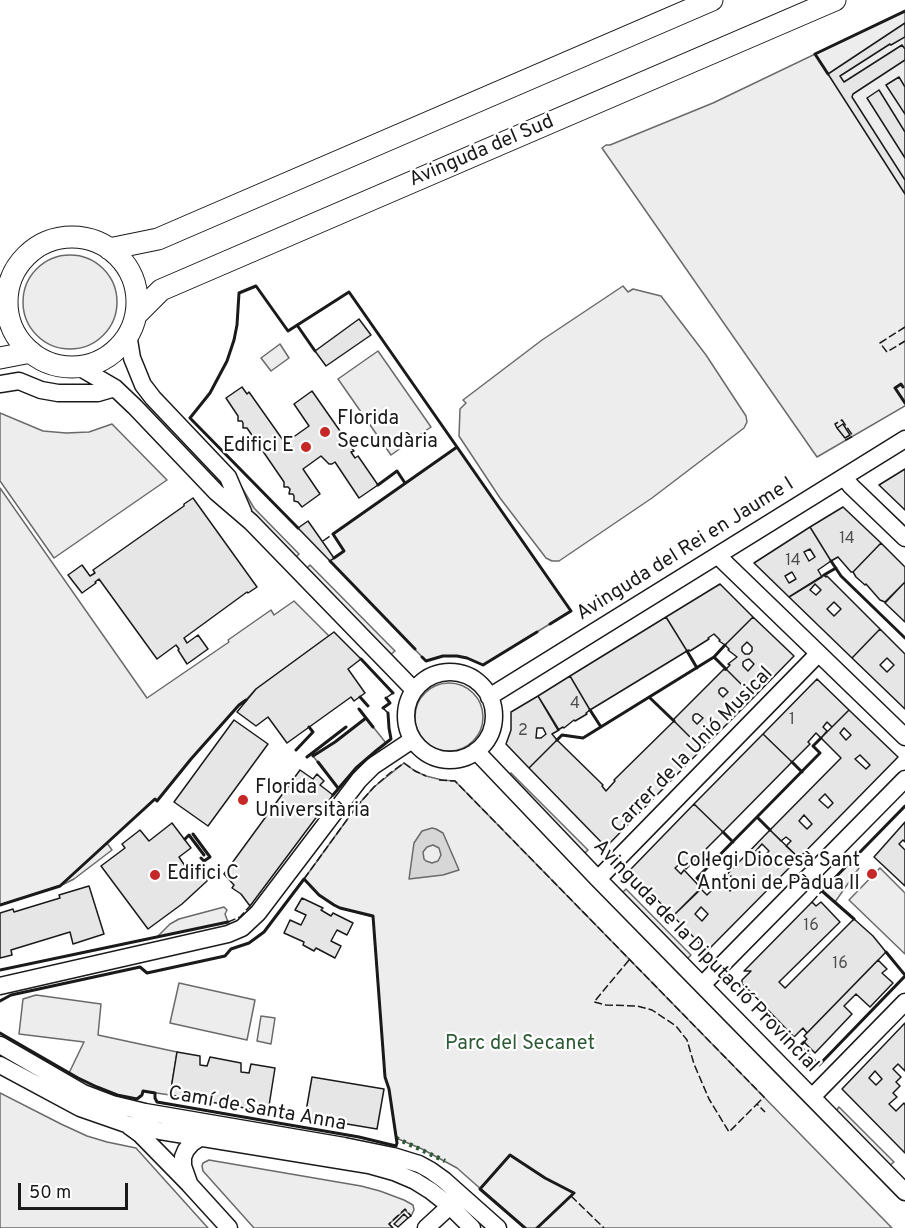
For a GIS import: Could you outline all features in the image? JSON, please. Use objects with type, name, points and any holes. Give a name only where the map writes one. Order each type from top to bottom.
[{"type":"main road","points":[[109,249],[158,238],[712,0]]},
{"type":"main road","name":"Avinguda del Sud","points":[[132,325],[161,290],[835,0]]},
{"type":"main road","points":[[73,237],[92,240],[109,249],[123,262],[132,278],[136,296],[132,325],[116,350],[100,360],[79,367],[46,362],[18,340],[10,324],[4,293],[13,274],[32,250],[51,240],[73,237]]},
{"type":"main road","points":[[0,358],[31,352]]},
{"type":"street","points":[[132,325],[132,358],[143,385],[228,477],[250,522]]},
{"type":"street","points":[[79,367],[115,388],[135,407],[216,492],[250,522],[414,690]]},
{"type":"street","points":[[0,384],[19,381],[41,390],[58,393],[98,393],[115,388]]},
{"type":"street","name":"Avinguda del Rei en Jaume I","points":[[489,697],[905,439]]},
{"type":"street","points":[[844,477],[850,486],[905,538]]},
{"type":"street","points":[[718,556],[905,737]]},
{"type":"street","name":"Carrer de la Unió Musical","points":[[598,879],[818,654]]},
{"type":"street","points":[[453,672],[472,678],[482,686],[489,697],[493,706],[493,727],[484,744],[468,756],[459,759],[440,759],[428,755],[412,740],[405,718],[409,699],[423,681],[434,674],[453,672]]},
{"type":"street","points":[[0,986],[228,934],[242,928],[258,913],[359,780],[373,766],[412,740]]},
{"type":"street","name":"Avinguda de la Diputació Provincial","points":[[476,751],[702,985],[903,1186]]},
{"type":"street","points":[[702,985],[905,779]]},
{"type":"street","points":[[812,1096],[905,1002]]},
{"type":"street","name":"Camí de Santa Anna","points":[[0,1045],[83,1093],[112,1104],[146,1112],[344,1146],[419,1164],[444,1180],[498,1228]]},
{"type":"street","points":[[0,1065],[80,1108],[126,1124],[369,1165],[394,1172],[431,1191],[472,1228]]},
{"type":"street","points":[[126,1124],[140,1134],[229,1228]]},
{"type":"street","points":[[189,1184],[183,1166],[183,1157],[192,1143],[201,1137]]},
{"type":"street","points":[[426,1228],[450,1206]]},
{"type":"shaded area","points":[[905,11],[905,406],[817,457],[602,148],[713,103]]},
{"type":"shaded area","points":[[70,255],[88,259],[103,269],[113,284],[117,302],[113,320],[103,335],[88,345],[70,349],[52,345],[37,335],[27,320],[23,302],[27,284],[37,269],[52,259]]},
{"type":"shaded area","points":[[623,286],[628,292],[633,289],[661,296],[706,355],[746,416],[747,422],[744,428],[652,498],[559,561],[552,561],[546,558],[500,498],[459,436],[460,409],[466,403],[463,400],[542,340]]},
{"type":"shaded area","points":[[280,344],[289,358],[271,371],[261,358]]},
{"type":"shaded area","points":[[378,351],[431,427],[391,455],[338,379]]},
{"type":"shaded area","points":[[0,413],[43,431],[89,432],[112,424],[167,480],[54,558],[0,481]]},
{"type":"shaded area","points":[[457,447],[571,611],[483,665],[457,656],[443,656],[426,661],[330,561],[344,551],[333,534]]},
{"type":"shaded area","points":[[238,481],[254,508],[299,554],[295,558],[248,509]]},
{"type":"shaded area","points":[[0,488],[147,698],[271,610],[274,615],[294,601],[329,636],[256,689],[239,705],[157,801],[154,799],[107,843],[112,850],[74,879],[60,886],[0,905]]},
{"type":"shaded area","points":[[310,565],[395,651],[390,655],[306,569]]},
{"type":"shaded area","points":[[442,683],[456,683],[468,688],[478,698],[483,717],[478,736],[468,746],[456,751],[442,751],[430,746],[420,736],[415,724],[415,710],[420,698],[430,688]]},
{"type":"shaded area","points":[[366,718],[386,743],[356,768],[338,788],[313,756]]},
{"type":"shaded area","name":"Parc del Secanet","points":[[404,763],[426,776],[455,781],[892,1228],[525,1228],[457,1168],[396,1138],[389,1089],[385,1077],[373,917],[334,905],[319,895],[304,879],[357,806],[374,787]]},
{"type":"shaded area","points":[[511,773],[588,850],[584,854],[507,776]]},
{"type":"shaded area","points":[[432,828],[443,833],[459,870],[443,875],[409,879],[414,843],[422,831]],"holes":[[[433,845],[439,848],[441,855],[438,861],[432,863],[424,859],[423,852],[427,847]]]},
{"type":"shaded area","points":[[855,857],[860,865],[859,868],[835,902],[822,891]]},
{"type":"shaded area","points":[[880,868],[905,893],[905,954],[849,900]]},
{"type":"shaded area","points":[[626,889],[691,955],[687,959],[622,893]]},
{"type":"shaded area","points":[[224,907],[227,910],[225,914],[228,922],[157,937],[170,924],[179,919]]},
{"type":"shaded area","points":[[179,983],[255,1000],[247,1040],[170,1023]]},
{"type":"shaded area","points":[[36,995],[101,1004],[98,1035],[177,1052],[170,1095],[143,1091],[137,1099],[127,1098],[69,1073],[84,1042],[19,1034],[23,999]]},
{"type":"shaded area","points":[[261,1016],[275,1018],[271,1044],[257,1041]]},
{"type":"shaded area","points":[[0,1093],[87,1136],[136,1148],[208,1228],[0,1228]]},
{"type":"shaded area","points":[[839,1107],[894,1162],[889,1166],[835,1112]]},
{"type":"shaded area","points":[[209,1160],[361,1186],[404,1200],[413,1205],[414,1210],[411,1216],[405,1210],[389,1224],[393,1228],[254,1228],[203,1171],[203,1163]]},
{"type":"building","points":[[905,23],[905,37],[840,76],[844,82],[902,45],[905,49],[905,60],[853,94],[852,97],[905,180],[905,194],[828,74]]},
{"type":"building","points":[[899,77],[905,87],[905,114],[886,85]]},
{"type":"building","points":[[879,90],[905,132],[905,158],[867,98]]},
{"type":"building","points":[[359,319],[371,335],[326,366],[315,351]]},
{"type":"building","name":"Edifici E","points":[[242,387],[247,394],[249,392],[285,443],[309,426],[294,404],[312,391],[354,451],[351,452],[355,458],[358,456],[378,485],[359,498],[335,462],[329,464],[321,456],[303,469],[320,494],[302,507],[294,501],[293,494],[289,494],[290,489],[284,487],[284,482],[247,428],[243,428],[242,421],[238,421],[238,416],[226,398]]},
{"type":"building","points":[[843,424],[850,435],[845,438],[837,428]]},
{"type":"building","points":[[905,469],[905,510],[879,485]]},
{"type":"building","points":[[193,498],[257,587],[184,638],[187,643],[198,635],[208,649],[187,664],[176,645],[157,659],[99,579],[82,593],[68,575],[82,565],[90,576],[95,573],[93,570]]},
{"type":"building","points":[[843,507],[881,543],[853,572],[838,557],[831,561],[810,527]]},
{"type":"building","points":[[308,521],[334,558],[330,561],[298,528]]},
{"type":"building","points":[[810,527],[831,561],[818,570],[822,577],[789,597],[754,563]],"holes":[[[810,549],[815,557],[809,561],[804,552]],[[792,572],[796,579],[789,583],[785,576]]]},
{"type":"building","points":[[881,543],[905,567],[905,582],[885,602],[880,600],[853,572]]},
{"type":"building","points":[[824,575],[827,576],[880,629],[852,658],[789,597]],"holes":[[[815,584],[821,590],[816,595],[810,590]],[[834,602],[841,609],[834,616],[827,609]]]},
{"type":"building","points":[[905,582],[905,622],[885,603]]},
{"type":"building","points":[[720,584],[753,617],[725,645],[714,634],[687,651],[666,617]]},
{"type":"building","points":[[666,617],[687,651],[590,710],[570,676]]},
{"type":"building","points":[[753,617],[794,656],[754,697],[726,669],[730,665],[728,664],[737,657],[725,645]],"holes":[[[747,642],[752,647],[749,654],[742,651],[742,647]],[[749,659],[754,664],[748,671],[743,666],[743,662]]]},
{"type":"building","points":[[880,629],[905,654],[905,709],[852,658]],"holes":[[[887,658],[894,665],[887,672],[880,665]]]},
{"type":"building","points":[[334,632],[361,659],[348,669],[365,693],[354,701],[351,697],[287,743],[268,717],[256,726],[237,712],[256,689]]},
{"type":"building","points":[[724,669],[754,697],[702,749],[674,719]],"holes":[[[721,688],[728,692],[723,697],[719,693]],[[695,714],[703,718],[697,724],[693,720]]]},
{"type":"building","points":[[570,676],[590,710],[587,714],[558,730],[538,696]]},
{"type":"building","points":[[817,679],[849,710],[832,727],[827,722],[823,727],[827,731],[821,738],[816,733],[808,742],[810,744],[792,762],[763,734]]},
{"type":"building","points":[[538,696],[559,730],[552,734],[557,740],[529,768],[506,744],[511,730],[511,712]],"holes":[[[537,728],[543,728],[546,734],[541,738],[536,738]]]},
{"type":"building","points":[[849,710],[898,757],[799,858],[786,846],[791,841],[786,837],[781,841],[770,830],[841,758],[821,738]],"holes":[[[844,728],[851,735],[846,740],[840,733]],[[860,755],[870,765],[866,769],[855,759]],[[825,794],[833,803],[828,808],[819,800]],[[804,815],[812,824],[807,829],[799,821]]]},
{"type":"building","points":[[234,720],[268,744],[208,826],[174,802]]},
{"type":"building","points":[[674,721],[702,749],[606,847],[529,768],[557,740],[603,785],[606,791],[614,780]]},
{"type":"building","points":[[763,734],[792,762],[723,832],[694,804]]},
{"type":"building","points":[[300,770],[313,779],[317,774],[324,781],[320,785],[333,795],[250,906],[241,894],[232,888],[234,885],[224,874]]},
{"type":"building","points":[[694,804],[723,832],[686,869],[681,863],[675,868],[681,874],[684,870],[701,888],[673,916],[629,871]]},
{"type":"building","points":[[905,822],[905,842],[903,840],[899,844],[905,850],[905,886],[874,857]]},
{"type":"building","name":"Edifici C","points":[[172,823],[191,848],[179,857],[187,869],[193,863],[207,881],[182,904],[148,929],[101,866],[125,848],[122,844],[140,830],[149,841]]},
{"type":"building","points":[[770,830],[799,858],[707,951],[673,916],[701,889],[707,895]],"holes":[[[762,844],[769,851],[761,860],[754,853]],[[731,876],[738,882],[730,891],[723,884]],[[701,907],[708,914],[702,921],[695,914]]]},
{"type":"building","points":[[89,886],[104,934],[73,944],[70,932],[11,950],[12,955],[0,958],[0,913],[13,909],[14,912],[60,898],[59,895]]},
{"type":"building","points":[[302,898],[323,908],[321,910],[331,916],[333,913],[353,923],[347,935],[337,930],[331,941],[341,946],[335,958],[316,948],[314,951],[303,945],[304,942],[284,933],[290,920],[301,925],[306,915],[295,910]]},
{"type":"building","points":[[812,902],[816,906],[821,902],[840,922],[779,982],[785,988],[854,919],[873,936],[886,952],[807,1033],[803,1028],[794,1037],[742,985],[742,980],[751,971],[744,971]]},
{"type":"building","points":[[878,960],[887,969],[882,973],[893,983],[870,1007],[856,994],[844,1006],[852,1014],[815,1053],[804,1042],[807,1039],[804,1036]]},
{"type":"building","points":[[905,1023],[905,1071],[898,1064],[893,1069],[901,1077],[896,1082],[900,1086],[893,1093],[897,1097],[889,1104],[896,1111],[904,1103],[905,1105],[905,1153],[842,1089]],"holes":[[[875,1071],[882,1079],[876,1085],[869,1078]]]},
{"type":"building","points":[[177,1052],[200,1056],[200,1065],[207,1066],[210,1057],[241,1063],[241,1072],[249,1073],[251,1064],[275,1068],[268,1112],[170,1095]]},
{"type":"building","points":[[312,1077],[384,1089],[377,1129],[305,1117]]},
{"type":"building","points":[[404,1214],[408,1218],[398,1227],[394,1224]]},
{"type":"hedge","points":[[396,1138],[445,1161]]},
{"type":"fence","points":[[905,327],[880,343],[887,352],[905,341]]},
{"type":"fence","points":[[837,428],[835,424],[842,420],[853,436],[846,440],[845,438]]},
{"type":"fence","points":[[323,541],[333,534]]},
{"type":"fence","points":[[386,698],[393,693]]},
{"type":"fence","points":[[383,708],[388,713]]},
{"type":"fence","points":[[304,879],[357,806],[390,773],[404,763],[426,776]]},
{"type":"fence","points":[[439,780],[455,781],[764,1097],[757,1104],[765,1112]]},
{"type":"fence","points":[[812,902],[822,891]]},
{"type":"fence","points":[[228,922],[240,917],[250,906]]},
{"type":"fence","points":[[629,960],[594,1002],[606,1005],[637,1006],[652,1010],[676,1026],[687,1040],[694,1064],[709,1099],[729,1132],[757,1104]]},
{"type":"fence","points":[[571,1196],[604,1228]]},
{"type":"fence","points":[[393,1228],[389,1224],[405,1209],[411,1216],[408,1218]]},
{"type":"wall","points":[[828,74],[815,54],[905,11]]},
{"type":"wall","points":[[298,528],[190,418],[210,393],[227,361],[237,325],[239,293],[256,286],[288,331],[349,292],[457,447]]},
{"type":"wall","points":[[297,325],[315,351]]},
{"type":"wall","points":[[903,387],[901,384],[895,388],[905,403]]},
{"type":"wall","points":[[334,558],[344,551],[333,534],[457,447],[571,611],[550,624]]},
{"type":"wall","points":[[378,485],[397,471],[405,483]]},
{"type":"wall","points":[[330,561],[415,649]]},
{"type":"wall","points":[[831,561],[841,576],[905,638]]},
{"type":"wall","points":[[824,575],[836,568]]},
{"type":"wall","points":[[422,657],[426,661],[443,656],[457,656],[483,665],[537,632]]},
{"type":"wall","points":[[557,740],[562,735],[583,738],[714,657],[725,645]]},
{"type":"wall","points":[[687,651],[697,668]]},
{"type":"wall","points":[[714,657],[726,669]]},
{"type":"wall","points":[[361,659],[393,693]]},
{"type":"wall","points":[[360,697],[368,706]]},
{"type":"wall","points":[[649,697],[674,721]]},
{"type":"wall","points":[[383,708],[390,703],[386,698]]},
{"type":"wall","points":[[0,905],[60,886],[155,799],[157,801],[191,759],[246,700]]},
{"type":"wall","points":[[359,709],[373,727]]},
{"type":"wall","points":[[590,710],[601,727]]},
{"type":"wall","points":[[333,795],[356,768],[391,739],[388,713]]},
{"type":"wall","points":[[313,756],[366,718]]},
{"type":"wall","points":[[296,750],[313,732],[309,727]]},
{"type":"wall","points":[[307,757],[346,727]]},
{"type":"wall","points":[[701,888],[704,885],[697,878],[820,753],[813,746],[821,738]]},
{"type":"wall","points":[[318,762],[338,788]]},
{"type":"wall","points":[[792,762],[802,772]]},
{"type":"wall","points":[[854,919],[822,891],[905,806]]},
{"type":"wall","points":[[757,817],[770,830]]},
{"type":"wall","points":[[723,832],[733,842]]},
{"type":"wall","points":[[193,834],[210,857],[204,861],[201,858]]},
{"type":"wall","points":[[185,839],[189,835],[204,855]]},
{"type":"wall","points":[[0,1001],[11,995],[140,967],[147,973],[225,956],[231,949],[249,943],[264,932],[304,879],[319,895],[334,905],[373,916],[385,1077],[397,1143],[396,1146],[359,1137],[157,1102],[155,1093],[143,1091],[137,1099],[117,1095],[78,1078],[0,1033]]},
{"type":"wall","points":[[0,970],[228,922]]},
{"type":"wall","points":[[886,952],[905,975]]},
{"type":"wall","points":[[804,1042],[800,1046],[819,1065],[905,976]]},
{"type":"wall","points":[[525,1228],[480,1189],[510,1155],[545,1178],[574,1193],[537,1228]]},
{"type":"place","name":"Florida Secundària","points":[[325,432]]},
{"type":"place","name":"Edifici E","points":[[306,447]]},
{"type":"place","name":"Florida Universitària","points":[[243,800]]},
{"type":"place","name":"Col·legi Diocesà Sant Antoni de Pàdua II","points":[[872,874]]},
{"type":"place","name":"Edifici C","points":[[155,875]]}]
